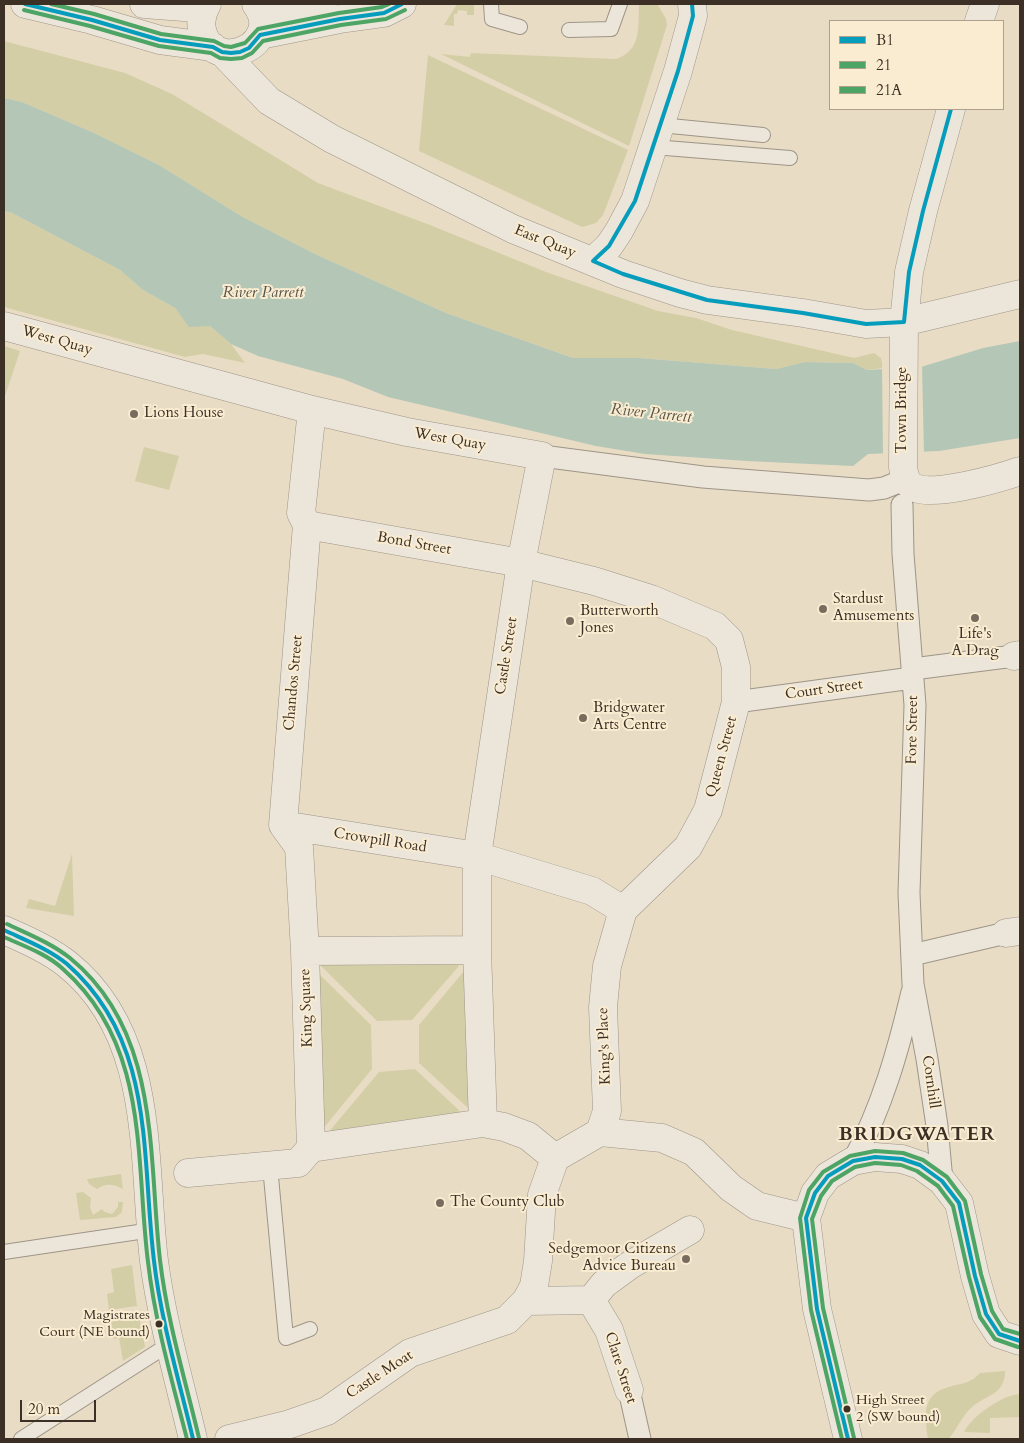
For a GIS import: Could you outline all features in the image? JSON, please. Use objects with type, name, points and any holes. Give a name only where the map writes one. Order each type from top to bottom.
[{"type":"street","points":[[25,4],[92,20],[160,40],[218,49],[231,53],[240,52],[248,48],[258,39],[340,19],[384,13],[402,4]]},
{"type":"street","points":[[144,4],[184,7],[206,5]]},
{"type":"street","points":[[256,4],[263,18],[258,39],[269,101]]},
{"type":"street","points":[[269,4],[340,19]]},
{"type":"street","points":[[593,261],[609,246],[627,219],[638,194],[678,71],[693,16],[692,4]]},
{"type":"street","points":[[979,20],[985,4]]},
{"type":"street","name":"East Quay","points":[[206,5],[202,14],[201,24],[207,41],[218,49],[269,101],[332,139],[513,229],[623,274],[707,300],[866,324],[904,322],[1020,294]]},
{"type":"street","name":"Town Bridge","points":[[903,484],[903,353],[909,272],[923,211],[951,110]]},
{"type":"street","name":"West Quay","points":[[4,326],[312,410],[407,432],[542,456],[703,478],[868,490],[903,484]]},
{"type":"street","name":"Chandos Street","points":[[282,825],[307,525],[301,513],[312,410]]},
{"type":"street","name":"Castle Street","points":[[477,856],[521,563],[542,456]]},
{"type":"street","points":[[903,484],[923,490],[964,486],[1020,471]]},
{"type":"street","name":"Fore Street","points":[[903,484],[903,554],[915,705],[910,893],[912,955]]},
{"type":"street","name":"Bond Street","points":[[307,525],[521,563]]},
{"type":"street","name":"Queen Street","points":[[521,563],[594,581],[651,599],[715,626],[729,640],[736,668],[736,702],[708,810],[688,847],[623,910]]},
{"type":"street","name":"Court Street","points":[[736,702],[1017,655]]},
{"type":"street","points":[[282,825],[300,846],[305,951]]},
{"type":"street","name":"Crowpill Road","points":[[282,825],[477,856]]},
{"type":"street","points":[[483,1124],[477,950],[477,856],[592,891],[623,910]]},
{"type":"street","name":"King's Place","points":[[600,1132],[607,1111],[603,1007],[607,966],[623,910]]},
{"type":"street","points":[[4,930],[52,954],[80,976],[103,1003],[113,1019],[133,1068],[139,1092],[154,1260],[162,1307],[193,1439]]},
{"type":"street","points":[[912,955],[1013,932]]},
{"type":"street","name":"King Square","points":[[312,1148],[305,951],[477,950]]},
{"type":"street","name":"Cornhill","points":[[912,955],[914,984],[937,1126],[942,1180]]},
{"type":"street","name":"Cornhill","points":[[853,1162],[867,1136],[886,1087],[914,984]]},
{"type":"street","points":[[188,1173],[298,1163],[312,1148],[483,1124],[504,1127],[528,1136],[555,1158],[600,1132],[662,1138],[694,1152],[731,1188],[757,1206],[806,1218]]},
{"type":"street","name":"Castle Moat","points":[[229,1439],[290,1424],[327,1411],[410,1353],[507,1320],[526,1301],[534,1286],[538,1261],[542,1195],[555,1158]]},
{"type":"street","points":[[848,1439],[817,1309],[806,1218],[815,1193],[828,1176],[853,1162],[875,1158],[902,1159],[920,1165],[942,1180],[959,1203],[975,1276],[986,1314],[999,1334],[1018,1341]]},
{"type":"street","points":[[526,1301],[591,1300],[604,1284],[630,1264],[690,1230]]},
{"type":"street","name":"Clare Street","points":[[591,1300],[609,1330],[629,1390],[640,1439]]},
{"type":"lane","points":[[491,4],[492,19],[520,27]]},
{"type":"lane","points":[[569,30],[611,29],[620,4]]},
{"type":"lane","points":[[657,136],[763,135]]},
{"type":"lane","points":[[657,136],[790,158]]},
{"type":"lane","points":[[270,1166],[286,1338],[310,1329]]},
{"type":"lane","points":[[4,1252],[152,1230]]},
{"type":"lane","points":[[21,1439],[171,1343]]},
{"type":"shaded area","points":[[457,4],[474,4],[474,15],[467,15],[467,11],[458,10],[457,14],[454,14],[454,26],[444,25]]},
{"type":"shaded area","points":[[639,4],[658,5],[666,19],[667,25],[629,146],[441,54],[470,57],[471,53],[616,59],[630,50],[637,37]]},
{"type":"shaded area","points":[[4,41],[125,73],[172,94],[318,183],[430,225],[546,272],[658,311],[696,318],[732,330],[854,358],[874,353],[881,358],[883,368],[867,370],[853,363],[805,362],[776,369],[639,358],[573,358],[446,313],[315,254],[241,216],[159,165],[92,132],[22,102],[4,98]]},
{"type":"shaded area","points":[[428,55],[628,150],[603,215],[596,223],[582,227],[419,151]]},
{"type":"shaded area","points":[[4,211],[12,213],[120,270],[143,290],[175,308],[189,326],[210,326],[231,344],[245,363],[203,354],[185,357],[4,307]]},
{"type":"shaded area","points":[[4,346],[20,351],[4,399]]},
{"type":"shaded area","points":[[144,447],[179,456],[169,490],[135,481]]},
{"type":"shaded area","points":[[72,854],[74,916],[26,908],[29,899],[55,906]]},
{"type":"shaded area","points":[[324,962],[454,962],[459,966],[412,1020],[377,1021],[320,965]]},
{"type":"shaded area","points":[[315,970],[371,1025],[372,1069],[322,1130]]},
{"type":"shaded area","points":[[464,971],[467,975],[471,1105],[468,1108],[419,1063],[419,1025]]},
{"type":"shaded area","points":[[415,1069],[464,1115],[327,1134],[379,1072]]},
{"type":"shaded area","points":[[121,1174],[123,1189],[110,1185],[97,1189],[89,1184],[87,1179]]},
{"type":"shaded area","points":[[83,1192],[91,1198],[90,1207],[93,1215],[102,1209],[112,1214],[118,1207],[118,1202],[123,1202],[122,1212],[116,1217],[80,1220],[76,1193]]},
{"type":"shaded area","points":[[132,1265],[137,1306],[109,1310],[107,1294],[114,1292],[111,1269]]},
{"type":"shaded area","points":[[139,1316],[145,1347],[123,1361],[119,1338],[113,1339],[111,1322]]},
{"type":"shaded area","points":[[1005,1371],[999,1390],[972,1407],[962,1418],[949,1439],[928,1439],[926,1411],[931,1398],[937,1392],[969,1381],[980,1373]]},
{"type":"shaded area","points":[[1020,1394],[1020,1417],[990,1418],[990,1433],[964,1432],[974,1419],[988,1407],[1005,1398]]},
{"type":"water","name":"River Parrett","points":[[4,98],[22,102],[92,132],[159,165],[241,216],[315,254],[446,313],[573,358],[639,358],[776,369],[805,362],[853,363],[867,370],[921,367],[983,348],[1020,341],[1020,438],[939,451],[868,454],[853,466],[645,454],[596,446],[388,397],[343,379],[258,356],[231,344],[210,326],[189,327],[175,308],[143,290],[120,270],[12,213],[4,211]]},
{"type":"pier","points":[[922,364],[924,455],[883,457],[882,365]]},
{"type":"transit line","name":"B1","points":[[25,4],[92,20],[160,40],[213,47],[222,52],[231,53],[249,48],[260,35],[340,19],[384,13],[402,4]]},
{"type":"transit line","name":"21A","points":[[51,4],[94,14],[161,34],[214,41],[231,47],[245,43],[258,29],[339,13],[382,7],[389,4]]},
{"type":"transit line","name":"B1","points":[[692,4],[693,16],[678,71],[635,201],[609,246],[593,261],[623,274],[707,300],[866,324],[904,322],[909,272],[923,211],[951,110]]},
{"type":"transit line","name":"21","points":[[24,10],[90,26],[159,46],[211,53],[220,58],[231,59],[242,58],[252,53],[263,41],[341,25],[386,19],[405,10]]},
{"type":"transit line","name":"21A","points":[[7,924],[63,953],[100,988],[121,1022],[135,1059],[145,1098],[163,1282],[199,1438]]},
{"type":"transit line","name":"B1","points":[[4,930],[45,949],[67,964],[96,995],[116,1028],[130,1064],[139,1102],[144,1141],[157,1283],[193,1439]]},
{"type":"transit line","name":"21","points":[[4,937],[50,959],[63,969],[91,999],[111,1033],[125,1068],[133,1105],[138,1144],[151,1284],[164,1351],[187,1439]]},
{"type":"transit line","name":"21A","points":[[842,1439],[811,1310],[800,1218],[809,1190],[823,1172],[850,1156],[875,1151],[903,1153],[923,1160],[947,1177],[965,1201],[981,1274],[992,1311],[1003,1329],[1020,1334]]},
{"type":"transit line","name":"B1","points":[[848,1439],[817,1309],[806,1218],[815,1193],[828,1176],[853,1161],[875,1157],[902,1159],[920,1165],[942,1181],[959,1203],[975,1276],[986,1314],[999,1334],[1020,1341]]},
{"type":"transit line","name":"21","points":[[854,1438],[823,1308],[812,1219],[821,1196],[832,1181],[855,1167],[875,1163],[901,1165],[917,1171],[938,1186],[953,1206],[980,1317],[995,1339],[1018,1347]]},
{"type":"place","name":"Lions House","points":[[134,414]]},
{"type":"place","name":"Stardust Amusements","points":[[823,609]]},
{"type":"place","name":"Life's A Drag","points":[[975,618]]},
{"type":"place","name":"Butterworth Jones","points":[[570,621]]},
{"type":"place","name":"Bridgwater Arts Centre","points":[[583,718]]},
{"type":"place","name":"The County Club","points":[[440,1203]]},
{"type":"place","name":"Sedgemoor Citizens Advice Bureau","points":[[686,1259]]},
{"type":"place","name":"Magistrates Court (NE bound)","points":[[159,1324]]},
{"type":"place","name":"High Street 2 (SW bound)","points":[[847,1409]]},
{"type":"district","name":"BRIDGWATER","points":[[917,1135]]}]
